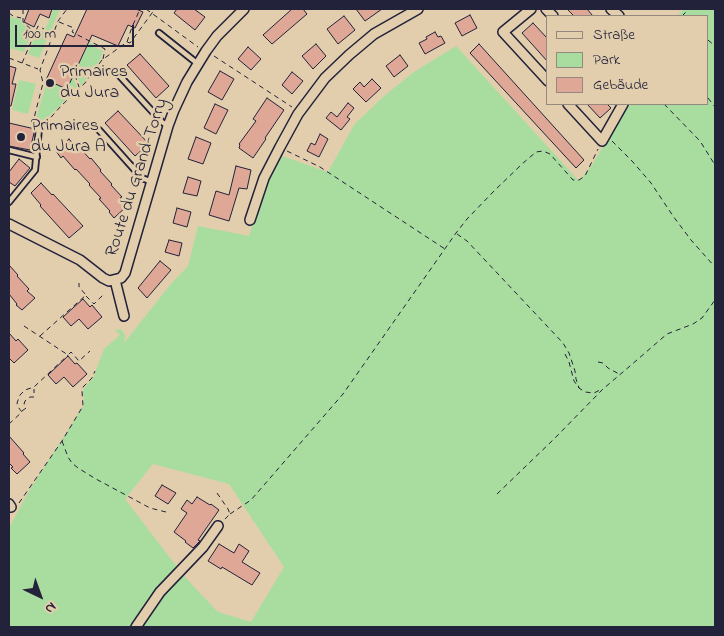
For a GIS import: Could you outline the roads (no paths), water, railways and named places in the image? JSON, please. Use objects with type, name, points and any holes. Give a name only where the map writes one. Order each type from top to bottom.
[{"type":"street","name":"Route du Grand-Torry","points":[[9,224],[80,260],[109,281],[121,278],[174,110],[206,51],[217,36],[244,9]]},
{"type":"street","points":[[250,220],[264,178],[280,147],[298,114],[325,78],[374,34],[418,9]]},
{"type":"street","points":[[531,9],[503,32],[546,79]]},
{"type":"street","points":[[569,105],[607,141],[623,105]]},
{"type":"street","points":[[115,280],[124,316]]},
{"type":"street","points":[[136,627],[160,592],[203,547],[218,526]]},
{"type":"lane","points":[[159,33],[198,64]]},
{"type":"lane","points":[[118,74],[162,122],[168,126]]},
{"type":"lane","points":[[9,202],[35,170],[39,128]]},
{"type":"lane","points":[[99,130],[142,178],[152,182]]},
{"type":"lane","points":[[9,150],[37,157]]},
{"type":"place","name":"Primaires du Jura","points":[[50,83]]},
{"type":"place","name":"Primaires du Jura A","points":[[21,137]]}]
